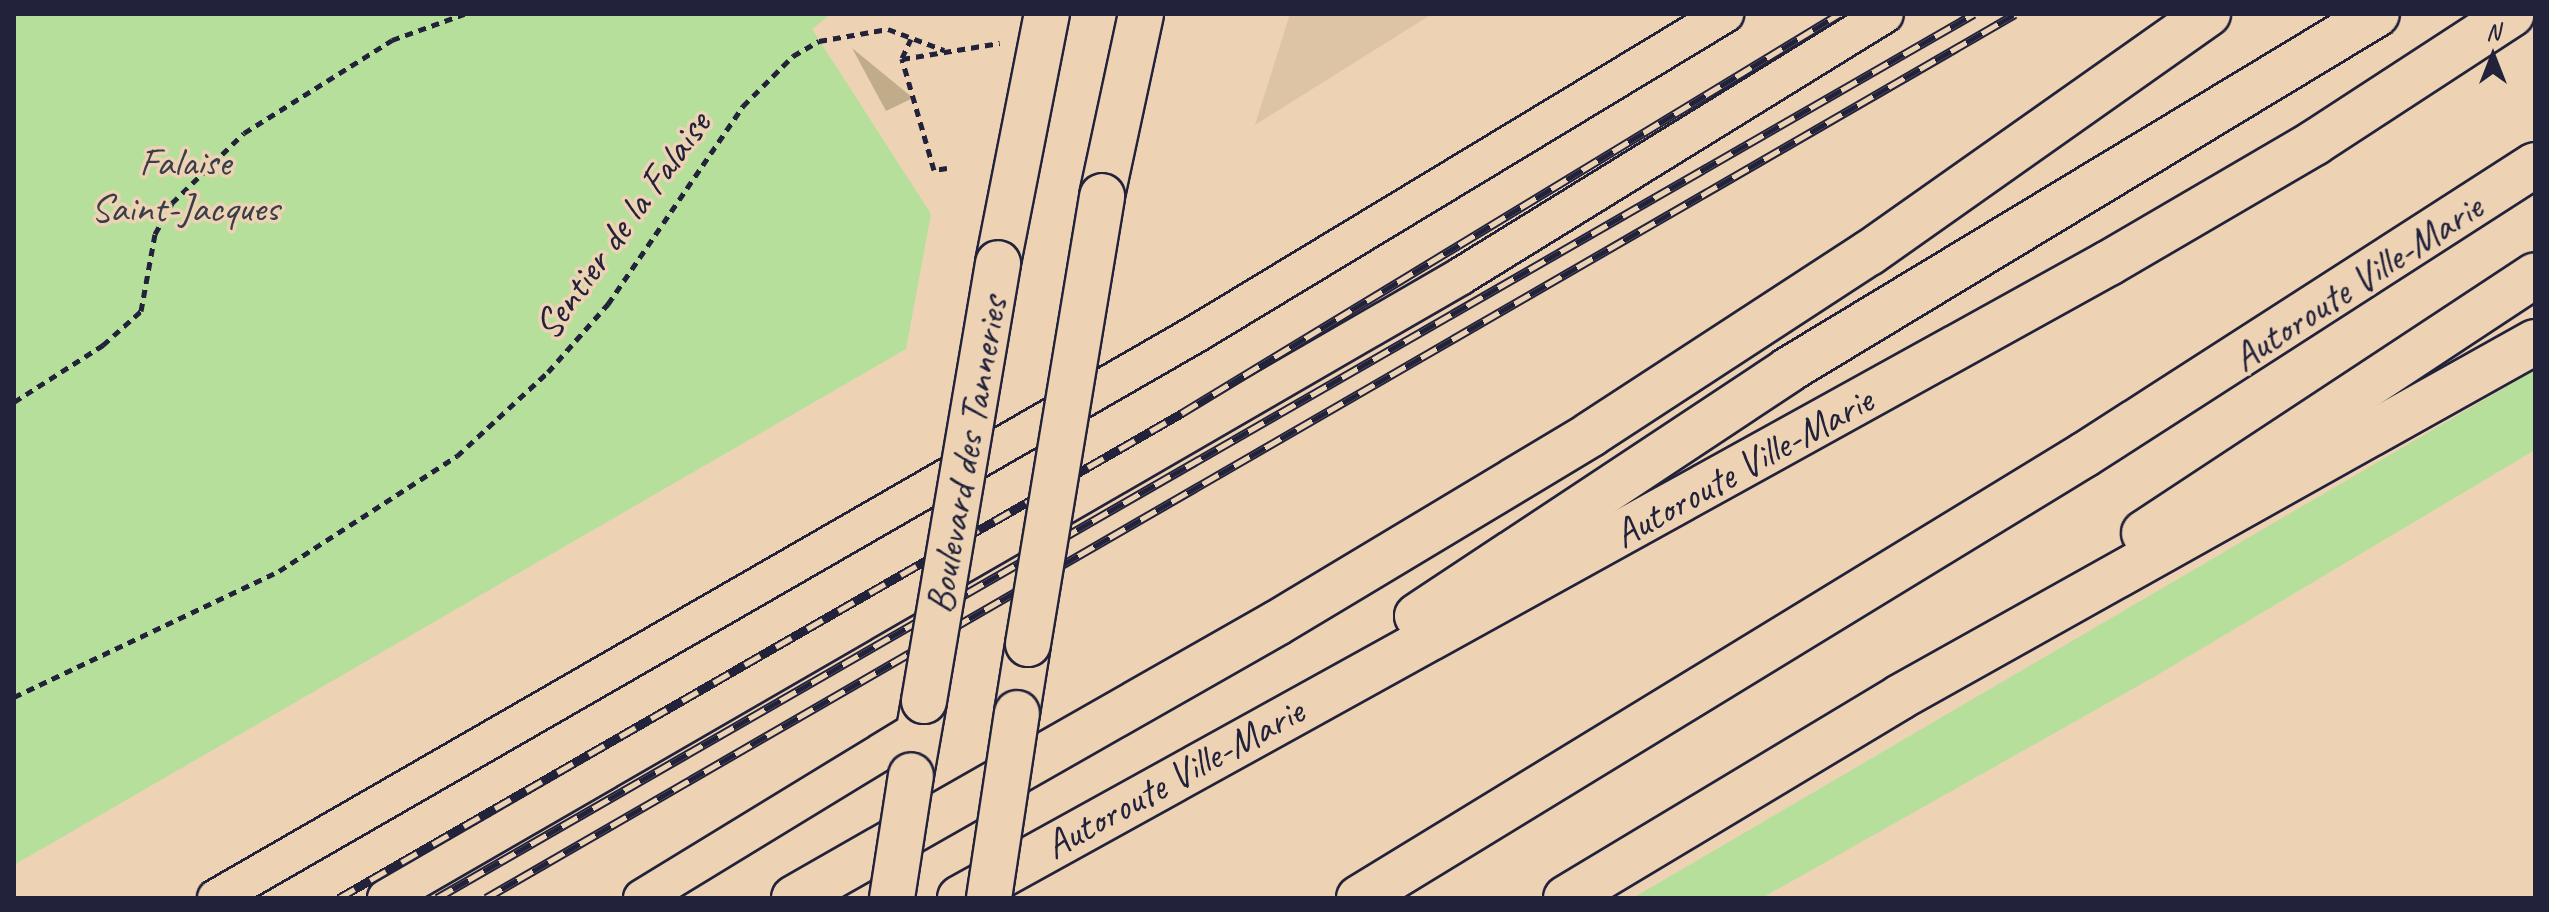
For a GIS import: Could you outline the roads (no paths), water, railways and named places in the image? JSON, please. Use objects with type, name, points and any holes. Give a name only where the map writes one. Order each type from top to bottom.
[{"type":"main road","name":"Boulevard des Tanneries","points":[[892,898],[998,263],[1047,14]]},
{"type":"main road","points":[[989,898],[1102,196],[1141,14]]},
{"type":"main road","points":[[794,898],[1264,630],[1591,434],[1869,253],[2208,14]]},
{"type":"main road","points":[[1168,780],[1788,370],[2377,14]]},
{"type":"main road","name":"Autoroute Ville-Marie","points":[[960,898],[1168,780],[2096,271],[2314,143],[2512,14]]},
{"type":"main road","name":"Autoroute Ville-Marie","points":[[1359,898],[2084,455],[2535,165]]},
{"type":"main road","points":[[1900,697],[2535,275]]},
{"type":"main road","points":[[1566,898],[1900,697],[2535,342]]},
{"type":"lane","points":[[216,898],[1199,332],[1725,14]]},
{"type":"lane","points":[[386,898],[1461,276],[1885,14]]},
{"type":"lane","points":[[642,898],[922,714]]},
{"type":"railway","points":[[339,898],[1182,413],[1839,14]]},
{"type":"railway","points":[[437,898],[1974,14]]},
{"type":"railway","points":[[486,898],[2015,14]]},
{"type":"park label","name":"Falaise Saint-Jacques","points":[[185,185]]}]
